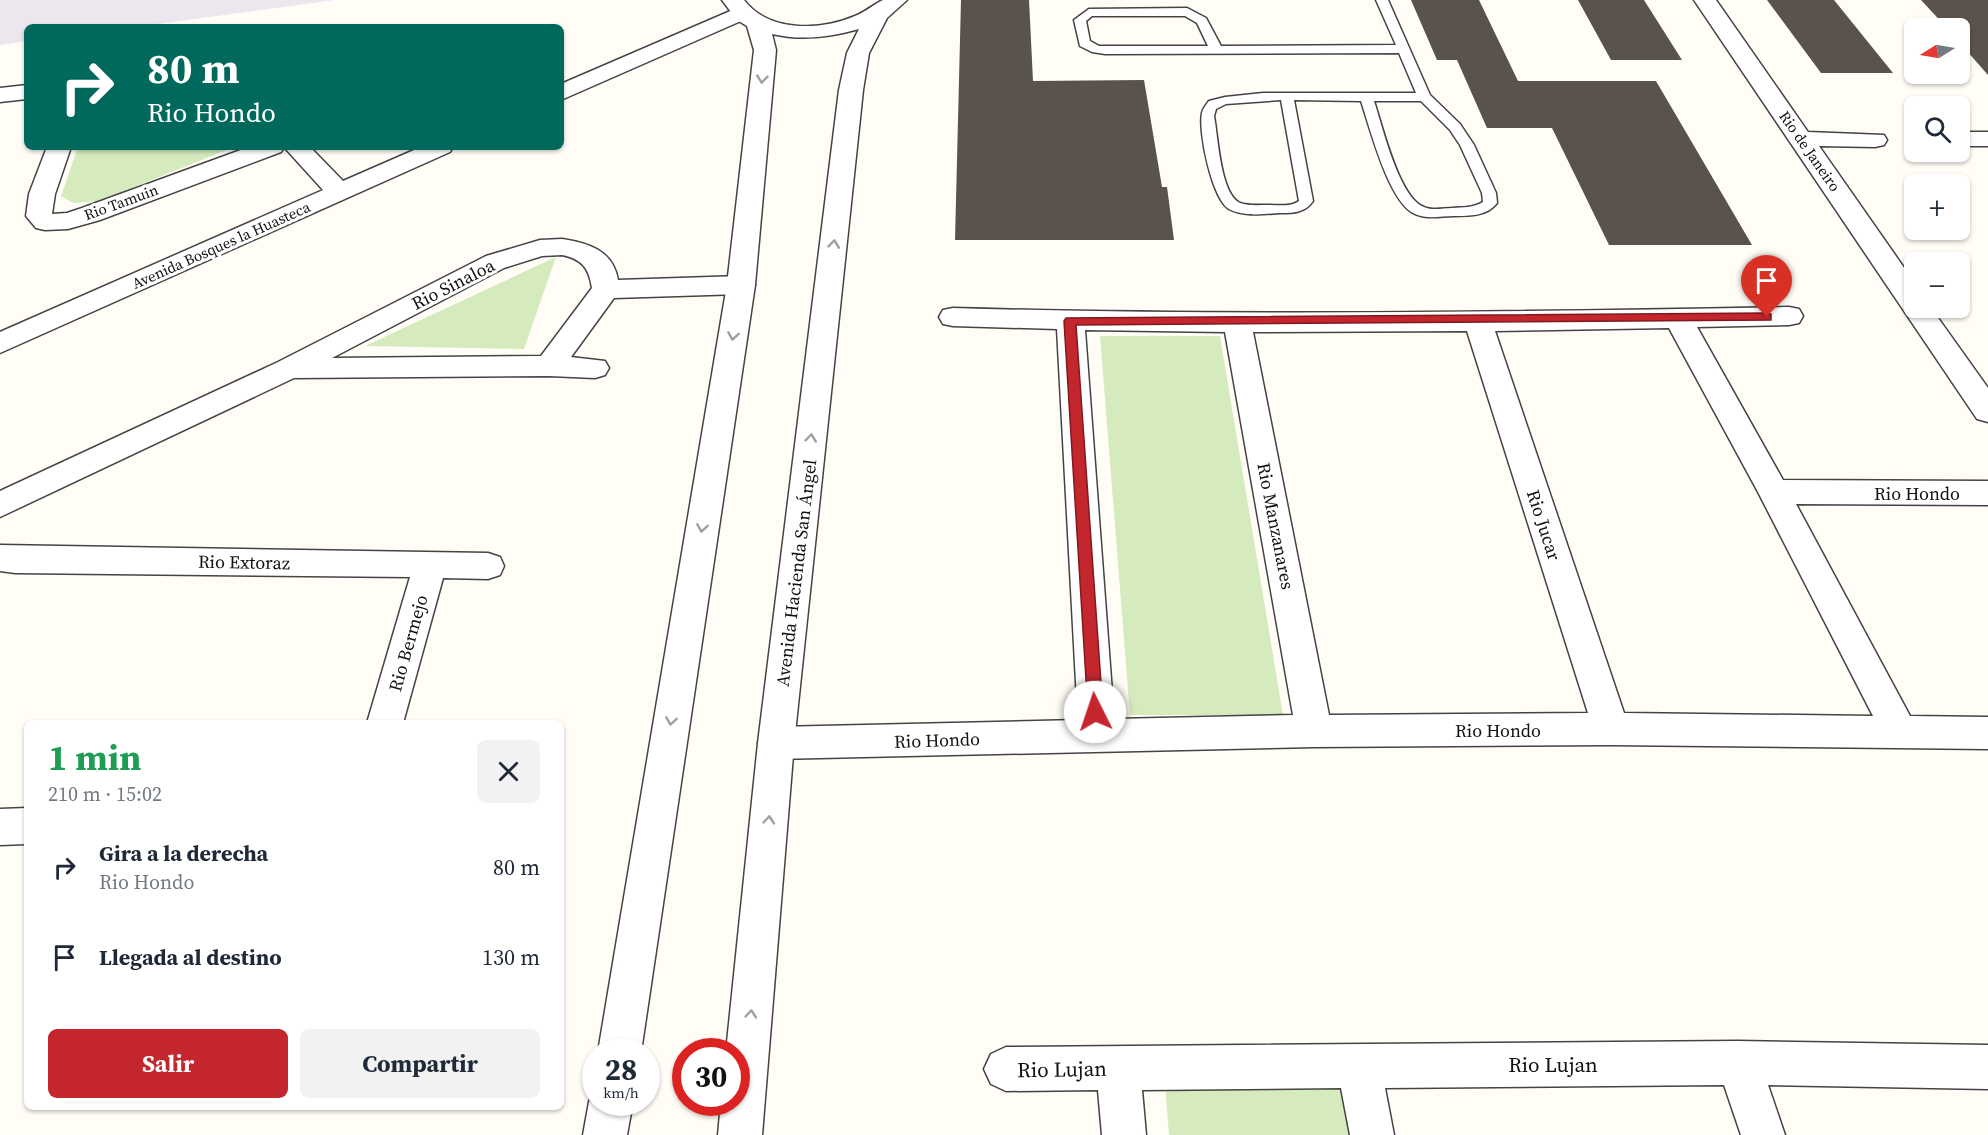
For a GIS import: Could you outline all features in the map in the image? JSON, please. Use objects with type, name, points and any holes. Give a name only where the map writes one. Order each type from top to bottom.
[{"type":"street","name":"Rio de Janeiro","points":[[1705,0],[1904,287]]},
{"type":"street","points":[[564,92],[744,12],[792,31],[820,32],[848,27],[887,8]]},
{"type":"street","name":"Avenida Hacienda San Ángel","points":[[740,1135],[776,744],[851,90],[858,53],[887,8]]},
{"type":"street","points":[[621,1038],[741,285],[765,50],[744,12]]},
{"type":"street","points":[[0,95],[24,92]]},
{"type":"street","points":[[1970,139],[1988,139]]},
{"type":"street","points":[[1803,140],[1875,140]]},
{"type":"street","name":"Rio Tamuin","points":[[58,150],[42,194],[39,216],[45,222],[68,221],[91,214],[264,150]]},
{"type":"street","points":[[299,150],[339,193]]},
{"type":"street","name":"Avenida Bosques la Huasteca","points":[[0,343],[434,150]]},
{"type":"street","name":"Rio Sinaloa","points":[[0,505],[288,369],[495,262],[540,248],[562,247],[580,250],[590,255],[603,271],[606,290]]},
{"type":"street","points":[[549,366],[606,290],[741,285]]},
{"type":"street","points":[[953,317],[1070,321],[1237,322],[1789,316]]},
{"type":"street","points":[[1678,318],[1774,492],[1899,731]]},
{"type":"street","points":[[1924,318],[1988,411]]},
{"type":"street","name":"Rio Jucar","points":[[1477,320],[1611,729]]},
{"type":"street","points":[[1070,321],[1097,735]]},
{"type":"street","name":"Rio Manzanares","points":[[1237,322],[1314,731]]},
{"type":"street","name":"Rio Sinaloa","points":[[288,369],[549,366],[595,368]]},
{"type":"street","name":"Rio Hondo","points":[[1774,492],[1988,493]]},
{"type":"street","name":"Rio Extoraz","points":[[0,558],[488,566]]},
{"type":"street","name":"Rio Bermejo","points":[[386,720],[430,564]]},
{"type":"street","name":"Rio Hondo","points":[[776,744],[1314,731],[1611,729],[1988,733]]},
{"type":"street","points":[[0,827],[24,826]]},
{"type":"street","points":[[1738,1063],[1763,1135]]},
{"type":"street","name":"Rio Lujan","points":[[1006,1069],[1738,1063],[1988,1067]]},
{"type":"street","points":[[1359,1065],[1372,1135]]},
{"type":"street","name":"Rio Lujan","points":[[1118,1068],[1124,1135]]},
{"type":"street","points":[[605,1135],[608,1116]]},
{"type":"lane","points":[[1366,97],[1398,187],[1410,205],[1429,213],[1466,212],[1486,207],[1490,203],[1489,194],[1467,145],[1455,128],[1424,97],[1401,49],[1382,0]]},
{"type":"lane","points":[[1216,49],[1202,21],[1186,12],[1099,12],[1089,13],[1080,20],[1081,37],[1084,43],[1096,49],[1216,49],[1401,49]]},
{"type":"lane","points":[[1287,98],[1306,201],[1298,208],[1265,209],[1236,206],[1229,201],[1220,186],[1208,116],[1209,109],[1222,101],[1240,98],[1424,97]]},
{"type":"shaded area","points":[[0,0],[335,0],[157,24],[24,24],[24,41],[0,45]]},
{"type":"green space","points":[[77,150],[226,150],[99,201],[73,203],[61,196]]},
{"type":"green space","points":[[556,257],[524,349],[365,346]]},
{"type":"green space","points":[[1100,336],[1220,336],[1283,715],[1130,715]]},
{"type":"green space","points":[[1165,1084],[1343,1084],[1352,1135],[1169,1135]]},
{"type":"building","points":[[961,0],[1029,0],[1033,81],[1144,80],[1162,187],[1167,187],[1174,240],[955,240]]},
{"type":"building","points":[[1411,0],[1479,0],[1518,81],[1656,81],[1752,245],[1609,245],[1552,128],[1487,128],[1457,60],[1437,60]]},
{"type":"building","points":[[1578,0],[1644,0],[1682,60],[1611,60]]},
{"type":"building","points":[[1767,0],[1834,0],[1893,73],[1821,73]]},
{"type":"building","points":[[1921,0],[1988,0],[1988,75],[1970,55],[1970,18],[1938,18]]},
{"type":"route","points":[[1095,712],[1070,321],[1767,317]]}]
